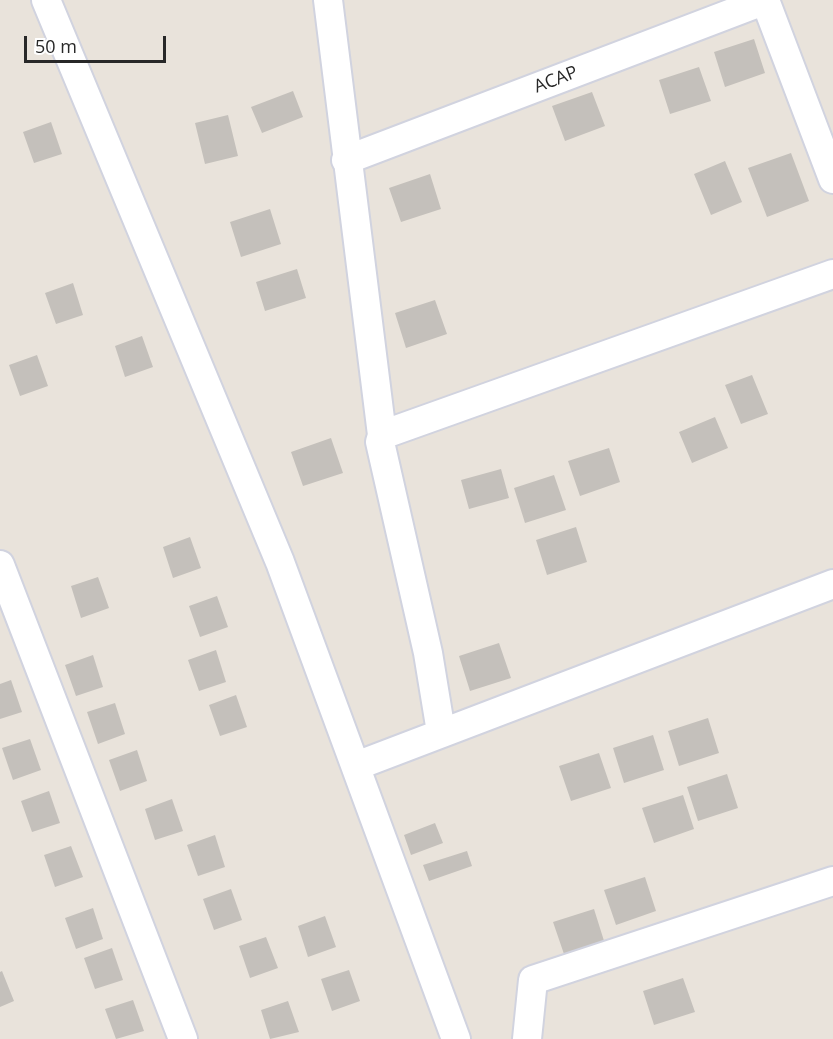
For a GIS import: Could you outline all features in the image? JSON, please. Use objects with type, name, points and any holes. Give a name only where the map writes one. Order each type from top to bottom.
[{"type":"street","points":[[46,0],[280,562],[456,1039]]},
{"type":"street","points":[[328,0],[346,160],[382,435],[380,442],[428,653],[441,732]]},
{"type":"street","points":[[765,0],[833,179]]},
{"type":"street","name":"АСАР","points":[[346,160],[765,0]]},
{"type":"street","points":[[382,435],[833,274]]},
{"type":"street","points":[[0,565],[183,1039]]},
{"type":"street","points":[[356,766],[833,584]]},
{"type":"street","points":[[527,1039],[533,980],[833,881]]},
{"type":"building","points":[[754,39],[765,73],[725,87],[714,52]]},
{"type":"building","points":[[699,67],[711,101],[670,114],[659,80]]},
{"type":"building","points":[[293,91],[303,117],[262,133],[251,107]]},
{"type":"building","points":[[592,92],[605,126],[565,141],[552,106]]},
{"type":"building","points":[[228,115],[238,156],[205,164],[195,123]]},
{"type":"building","points":[[51,122],[62,154],[34,163],[23,132]]},
{"type":"building","points":[[791,153],[809,201],[767,217],[748,168]]},
{"type":"building","points":[[725,161],[742,202],[711,215],[694,174]]},
{"type":"building","points":[[430,174],[441,209],[401,222],[389,188]]},
{"type":"building","points":[[270,209],[281,244],[241,257],[230,222]]},
{"type":"building","points":[[297,269],[306,298],[265,311],[256,282]]},
{"type":"building","points":[[73,283],[83,315],[56,324],[45,293]]},
{"type":"building","points":[[435,300],[447,334],[406,348],[395,313]]},
{"type":"building","points":[[142,336],[153,367],[125,377],[115,346]]},
{"type":"building","points":[[37,355],[48,386],[20,396],[9,365]]},
{"type":"building","points":[[752,375],[768,414],[741,424],[725,385]]},
{"type":"building","points":[[715,417],[728,448],[692,463],[679,432]]},
{"type":"building","points":[[331,438],[343,473],[303,486],[291,452]]},
{"type":"building","points":[[609,448],[620,482],[580,496],[568,461]]},
{"type":"building","points":[[501,469],[509,498],[469,509],[461,480]]},
{"type":"building","points":[[554,475],[566,510],[525,523],[514,488]]},
{"type":"building","points":[[576,527],[587,562],[547,575],[536,540]]},
{"type":"building","points":[[190,537],[201,568],[173,578],[163,547]]},
{"type":"building","points":[[98,577],[109,608],[81,618],[71,586]]},
{"type":"building","points":[[217,596],[228,627],[200,637],[189,606]]},
{"type":"building","points":[[499,643],[511,678],[470,691],[459,656]]},
{"type":"building","points":[[216,650],[226,682],[199,691],[188,660]]},
{"type":"building","points":[[93,655],[103,687],[76,696],[65,665]]},
{"type":"building","points":[[11,680],[22,712],[0,719],[0,684]]},
{"type":"building","points":[[236,695],[247,727],[220,736],[209,705]]},
{"type":"building","points":[[115,703],[125,734],[98,744],[87,712]]},
{"type":"building","points":[[708,718],[719,753],[679,766],[668,731]]},
{"type":"building","points":[[653,735],[664,770],[624,783],[613,748]]},
{"type":"building","points":[[30,739],[41,770],[13,780],[2,748]]},
{"type":"building","points":[[137,750],[147,781],[120,791],[109,760]]},
{"type":"building","points":[[599,753],[611,788],[571,801],[559,766]]},
{"type":"building","points":[[727,774],[738,808],[698,821],[687,787]]},
{"type":"building","points":[[49,791],[60,823],[32,832],[21,801]]},
{"type":"building","points":[[683,795],[694,829],[654,843],[642,808]]},
{"type":"building","points":[[172,799],[183,831],[155,840],[145,809]]},
{"type":"building","points":[[435,823],[443,843],[411,855],[404,835]]},
{"type":"building","points":[[215,835],[225,867],[198,876],[187,845]]},
{"type":"building","points":[[71,846],[83,877],[55,887],[44,855]]},
{"type":"building","points":[[467,851],[472,866],[429,881],[423,865]]},
{"type":"building","points":[[645,877],[656,911],[616,925],[604,890]]},
{"type":"building","points":[[231,889],[242,920],[214,930],[203,899]]},
{"type":"building","points":[[93,908],[103,939],[76,949],[65,918]]},
{"type":"building","points":[[594,909],[605,944],[565,957],[553,922]]},
{"type":"building","points":[[325,916],[336,947],[308,957],[298,926]]},
{"type":"building","points":[[266,937],[278,968],[250,978],[239,946]]},
{"type":"building","points":[[112,948],[123,980],[95,989],[84,958]]},
{"type":"building","points":[[349,970],[360,1001],[332,1011],[321,979]]},
{"type":"building","points":[[2,971],[14,1001],[0,1007],[0,972]]},
{"type":"building","points":[[683,978],[695,1012],[654,1025],[643,991]]},
{"type":"building","points":[[133,1000],[144,1031],[116,1039],[105,1009]]},
{"type":"building","points":[[288,1001],[299,1032],[270,1039],[261,1010]]}]
